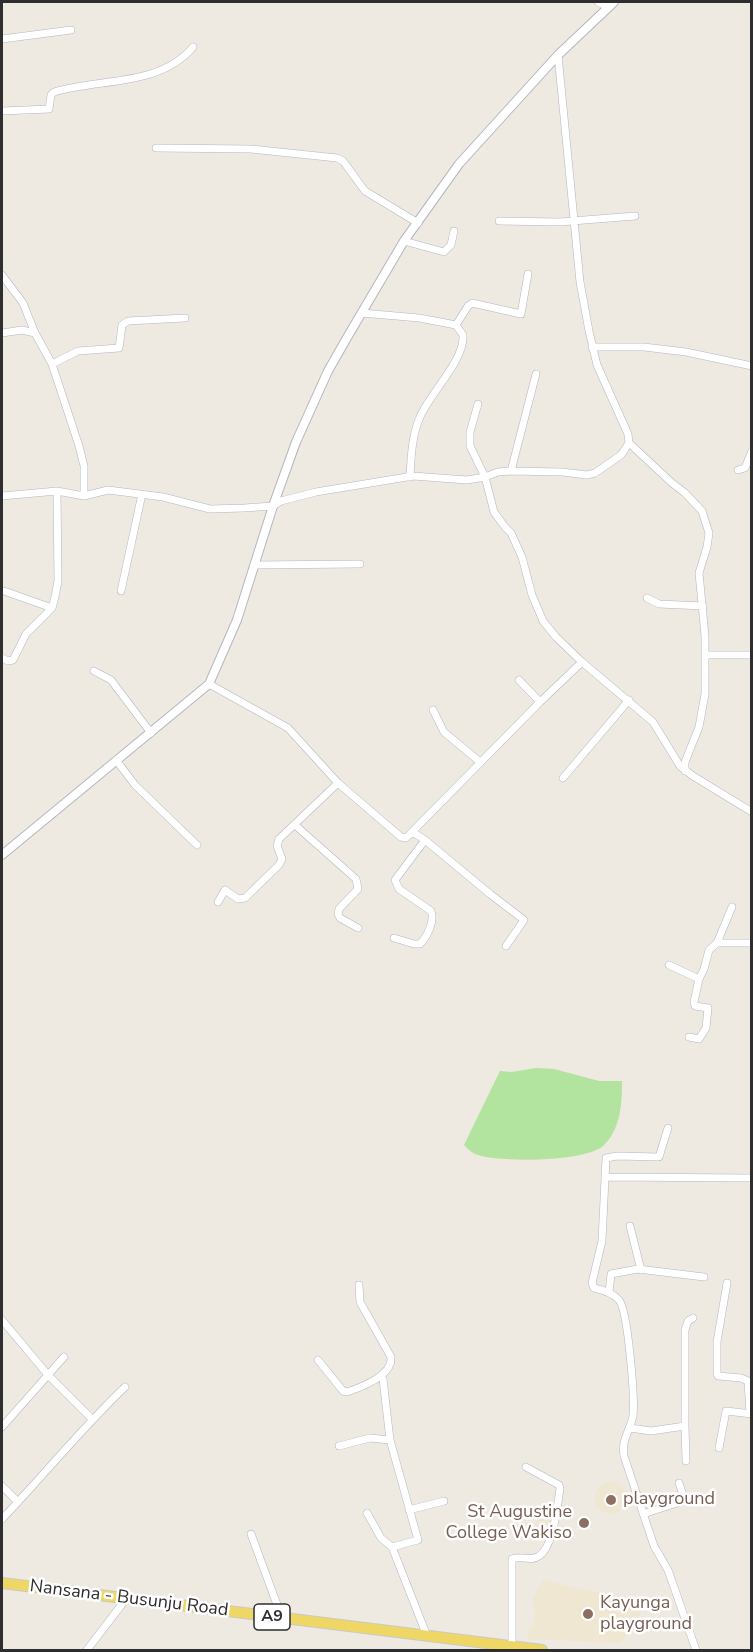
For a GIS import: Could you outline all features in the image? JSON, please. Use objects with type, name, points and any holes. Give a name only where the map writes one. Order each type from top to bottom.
[{"type":"main road","name":"Nansana - Busunju Road","points":[[2,1583],[542,1650]]},
{"type":"street","points":[[598,2],[611,4]]},
{"type":"street","points":[[2,855],[209,684],[237,620],[273,506],[296,442],[316,396],[328,371],[404,241],[459,164],[558,55],[611,4]]},
{"type":"street","points":[[2,39],[71,30]]},
{"type":"street","points":[[2,111],[49,109],[51,95],[54,92],[149,74],[172,65],[193,47]]},
{"type":"street","points":[[2,496],[57,491],[84,496],[108,490],[142,494],[210,509],[273,506],[281,501],[308,494],[410,477],[428,476],[467,480],[511,471],[562,472],[587,476],[621,455],[629,443],[628,434],[597,365],[580,282],[558,55]]},
{"type":"street","points":[[156,148],[251,149],[337,158],[343,161],[365,191],[418,223]]},
{"type":"street","points":[[499,221],[541,223],[635,216]]},
{"type":"street","points":[[404,241],[444,252],[451,245],[454,231]]},
{"type":"street","points":[[456,325],[472,303],[521,314],[528,274]]},
{"type":"street","points":[[2,275],[23,303],[35,333],[52,364],[84,466],[84,496]]},
{"type":"street","points":[[362,313],[419,318],[456,325],[463,335],[463,344],[418,422],[411,455],[410,477]]},
{"type":"street","points":[[52,364],[78,351],[118,348],[122,325],[128,321],[185,318]]},
{"type":"street","points":[[2,333],[22,330],[35,333]]},
{"type":"street","points":[[592,346],[662,349],[699,354],[752,366]]},
{"type":"street","points":[[511,471],[536,374]]},
{"type":"street","points":[[478,404],[470,432],[470,446],[485,477],[494,512],[511,533],[522,557],[532,595],[543,621],[582,662],[653,722],[675,759],[685,771],[752,812]]},
{"type":"street","points":[[629,443],[685,493],[705,518],[709,533],[699,573],[703,606],[705,694],[685,771]]},
{"type":"street","points":[[738,470],[745,468],[752,451]]},
{"type":"street","points":[[2,658],[8,661],[13,660],[26,634],[52,608],[58,581],[57,491]]},
{"type":"street","points":[[121,591],[142,494]]},
{"type":"street","points":[[254,565],[360,564]]},
{"type":"street","points":[[4,591],[52,608]]},
{"type":"street","points":[[647,598],[659,604],[703,606]]},
{"type":"street","points":[[705,655],[752,655]]},
{"type":"street","points":[[209,684],[293,731],[338,783],[401,837],[406,838],[582,662]]},
{"type":"street","points":[[94,671],[111,680],[152,733]]},
{"type":"street","points":[[519,680],[540,702]]},
{"type":"street","points":[[563,778],[629,700]]},
{"type":"street","points":[[433,710],[444,732],[480,762]]},
{"type":"street","points":[[116,760],[135,785],[196,845]]},
{"type":"street","points":[[218,902],[225,890],[238,899],[245,898],[279,865],[282,859],[277,842],[338,783]]},
{"type":"street","points":[[295,825],[356,879],[358,889],[339,909],[338,914],[340,918],[358,928]]},
{"type":"street","points":[[411,834],[414,833],[425,840],[524,920],[506,946]]},
{"type":"street","points":[[394,938],[420,944],[432,920],[431,911],[399,890],[396,880],[425,840]]},
{"type":"street","points":[[688,1038],[702,1037],[708,1018],[708,1008],[694,1004],[699,980],[709,950],[717,943],[732,907]]},
{"type":"street","points":[[717,943],[752,943]]},
{"type":"street","points":[[669,965],[699,980]]},
{"type":"street","points":[[668,1128],[659,1157],[608,1156],[605,1165],[602,1241],[592,1283],[594,1288],[609,1293],[620,1301],[622,1306],[629,1343],[633,1413],[623,1449],[654,1546],[663,1558],[696,1650]]},
{"type":"street","points":[[605,1177],[752,1178]]},
{"type":"street","points":[[630,1226],[641,1270]]},
{"type":"street","points":[[609,1293],[611,1275],[641,1270],[704,1277]]},
{"type":"street","points":[[719,1448],[724,1413],[735,1411],[751,1414],[748,1381],[717,1374],[717,1342],[727,1283]]},
{"type":"street","points":[[318,1360],[343,1391],[347,1392],[380,1377],[392,1360],[360,1302],[359,1285]]},
{"type":"street","points":[[686,1461],[685,1330],[688,1322],[693,1318]]},
{"type":"street","points":[[2,1320],[48,1375],[92,1419]]},
{"type":"street","points":[[2,1427],[64,1357]]},
{"type":"street","points":[[380,1377],[383,1379],[390,1440],[417,1540],[392,1546]]},
{"type":"street","points":[[2,1519],[124,1387]]},
{"type":"street","points":[[630,1428],[651,1431],[685,1426]]},
{"type":"street","points":[[339,1446],[370,1438],[390,1440]]},
{"type":"street","points":[[512,1647],[512,1559],[538,1557],[543,1552],[551,1536],[560,1489],[559,1485],[526,1467]]},
{"type":"street","points":[[643,1514],[680,1502],[684,1498],[679,1483]]},
{"type":"street","points":[[2,1486],[18,1502]]},
{"type":"street","points":[[409,1510],[444,1502]]},
{"type":"street","points":[[367,1513],[381,1538],[392,1546],[427,1636]]},
{"type":"street","points":[[250,1534],[282,1618]]},
{"type":"street","points":[[87,1650],[126,1599]]},
{"type":"shaded area","name":"playground","points":[[611,1482],[622,1487],[627,1498],[622,1509],[611,1514],[600,1509],[595,1498],[600,1487]]},
{"type":"shaded area","points":[[539,1508],[553,1510],[548,1539],[516,1533],[518,1521],[536,1524]]},
{"type":"shaded area","name":"Kayunga playground","points":[[543,1579],[571,1587],[645,1600],[637,1625],[620,1643],[528,1639],[529,1630],[534,1624],[535,1611],[532,1600]]},
{"type":"green space","points":[[536,1068],[554,1069],[599,1081],[622,1081],[622,1098],[614,1132],[603,1146],[593,1151],[560,1158],[520,1160],[475,1154],[464,1145],[500,1071],[512,1072]]},
{"type":"place","name":"playground","points":[[611,1500]]},
{"type":"place","name":"St Augustine College Wakiso","points":[[584,1523]]},
{"type":"place","name":"Kayunga playground","points":[[588,1614]]}]
